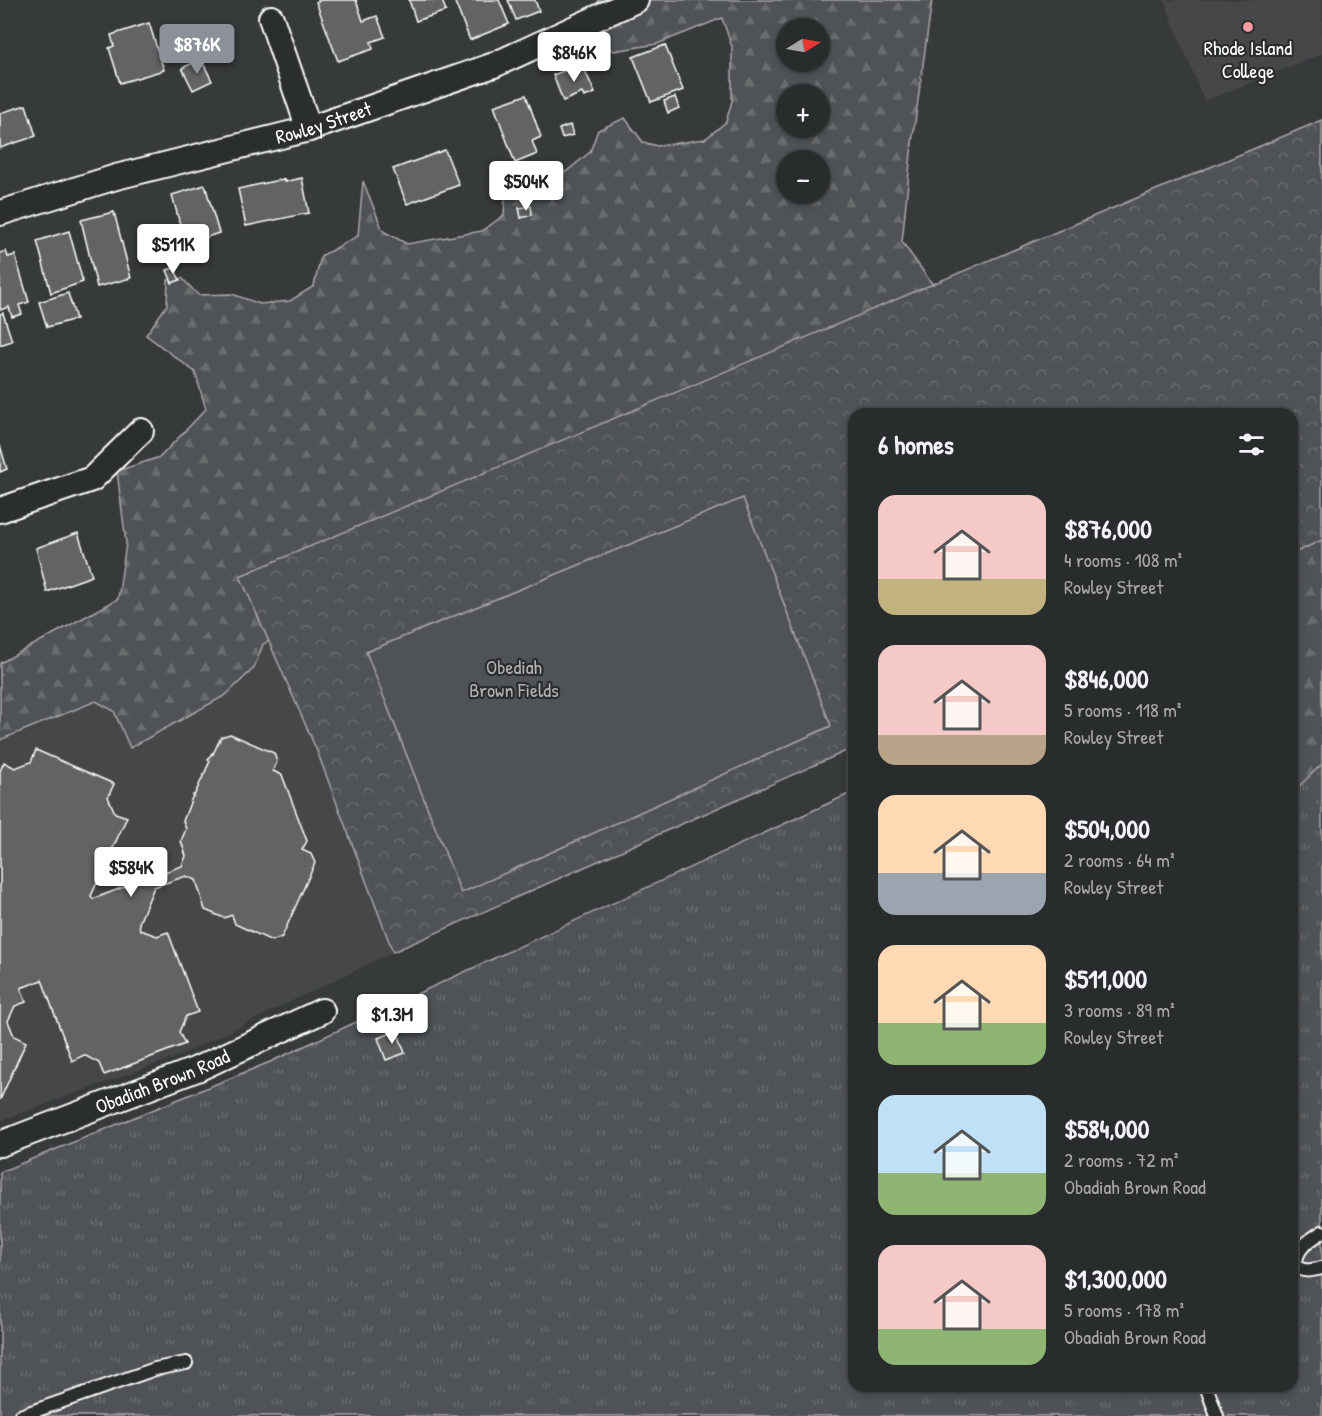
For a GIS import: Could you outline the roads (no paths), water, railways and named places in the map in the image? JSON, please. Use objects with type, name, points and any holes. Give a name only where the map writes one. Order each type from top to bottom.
[{"type":"street","name":"Rowley Street","points":[[0,213],[116,177],[309,129],[494,65],[636,0]]},
{"type":"street","points":[[271,18],[309,129]]},
{"type":"street","points":[[0,510],[92,479],[141,431]]},
{"type":"street","name":"Obadiah Brown Road","points":[[0,1144],[197,1069],[322,1011]]},
{"type":"lane","points":[[1298,1252],[1322,1232]]},
{"type":"lane","points":[[1298,1268],[1309,1271],[1322,1268]]},
{"type":"lane","points":[[20,1416],[155,1368],[186,1363]]},
{"type":"lane","points":[[1208,1392],[1217,1416]]},
{"type":"place","name":"Rhode Island College","points":[[1248,27]]},
{"type":"park label","name":"Obediah Brown Fields","points":[[514,678]]}]
